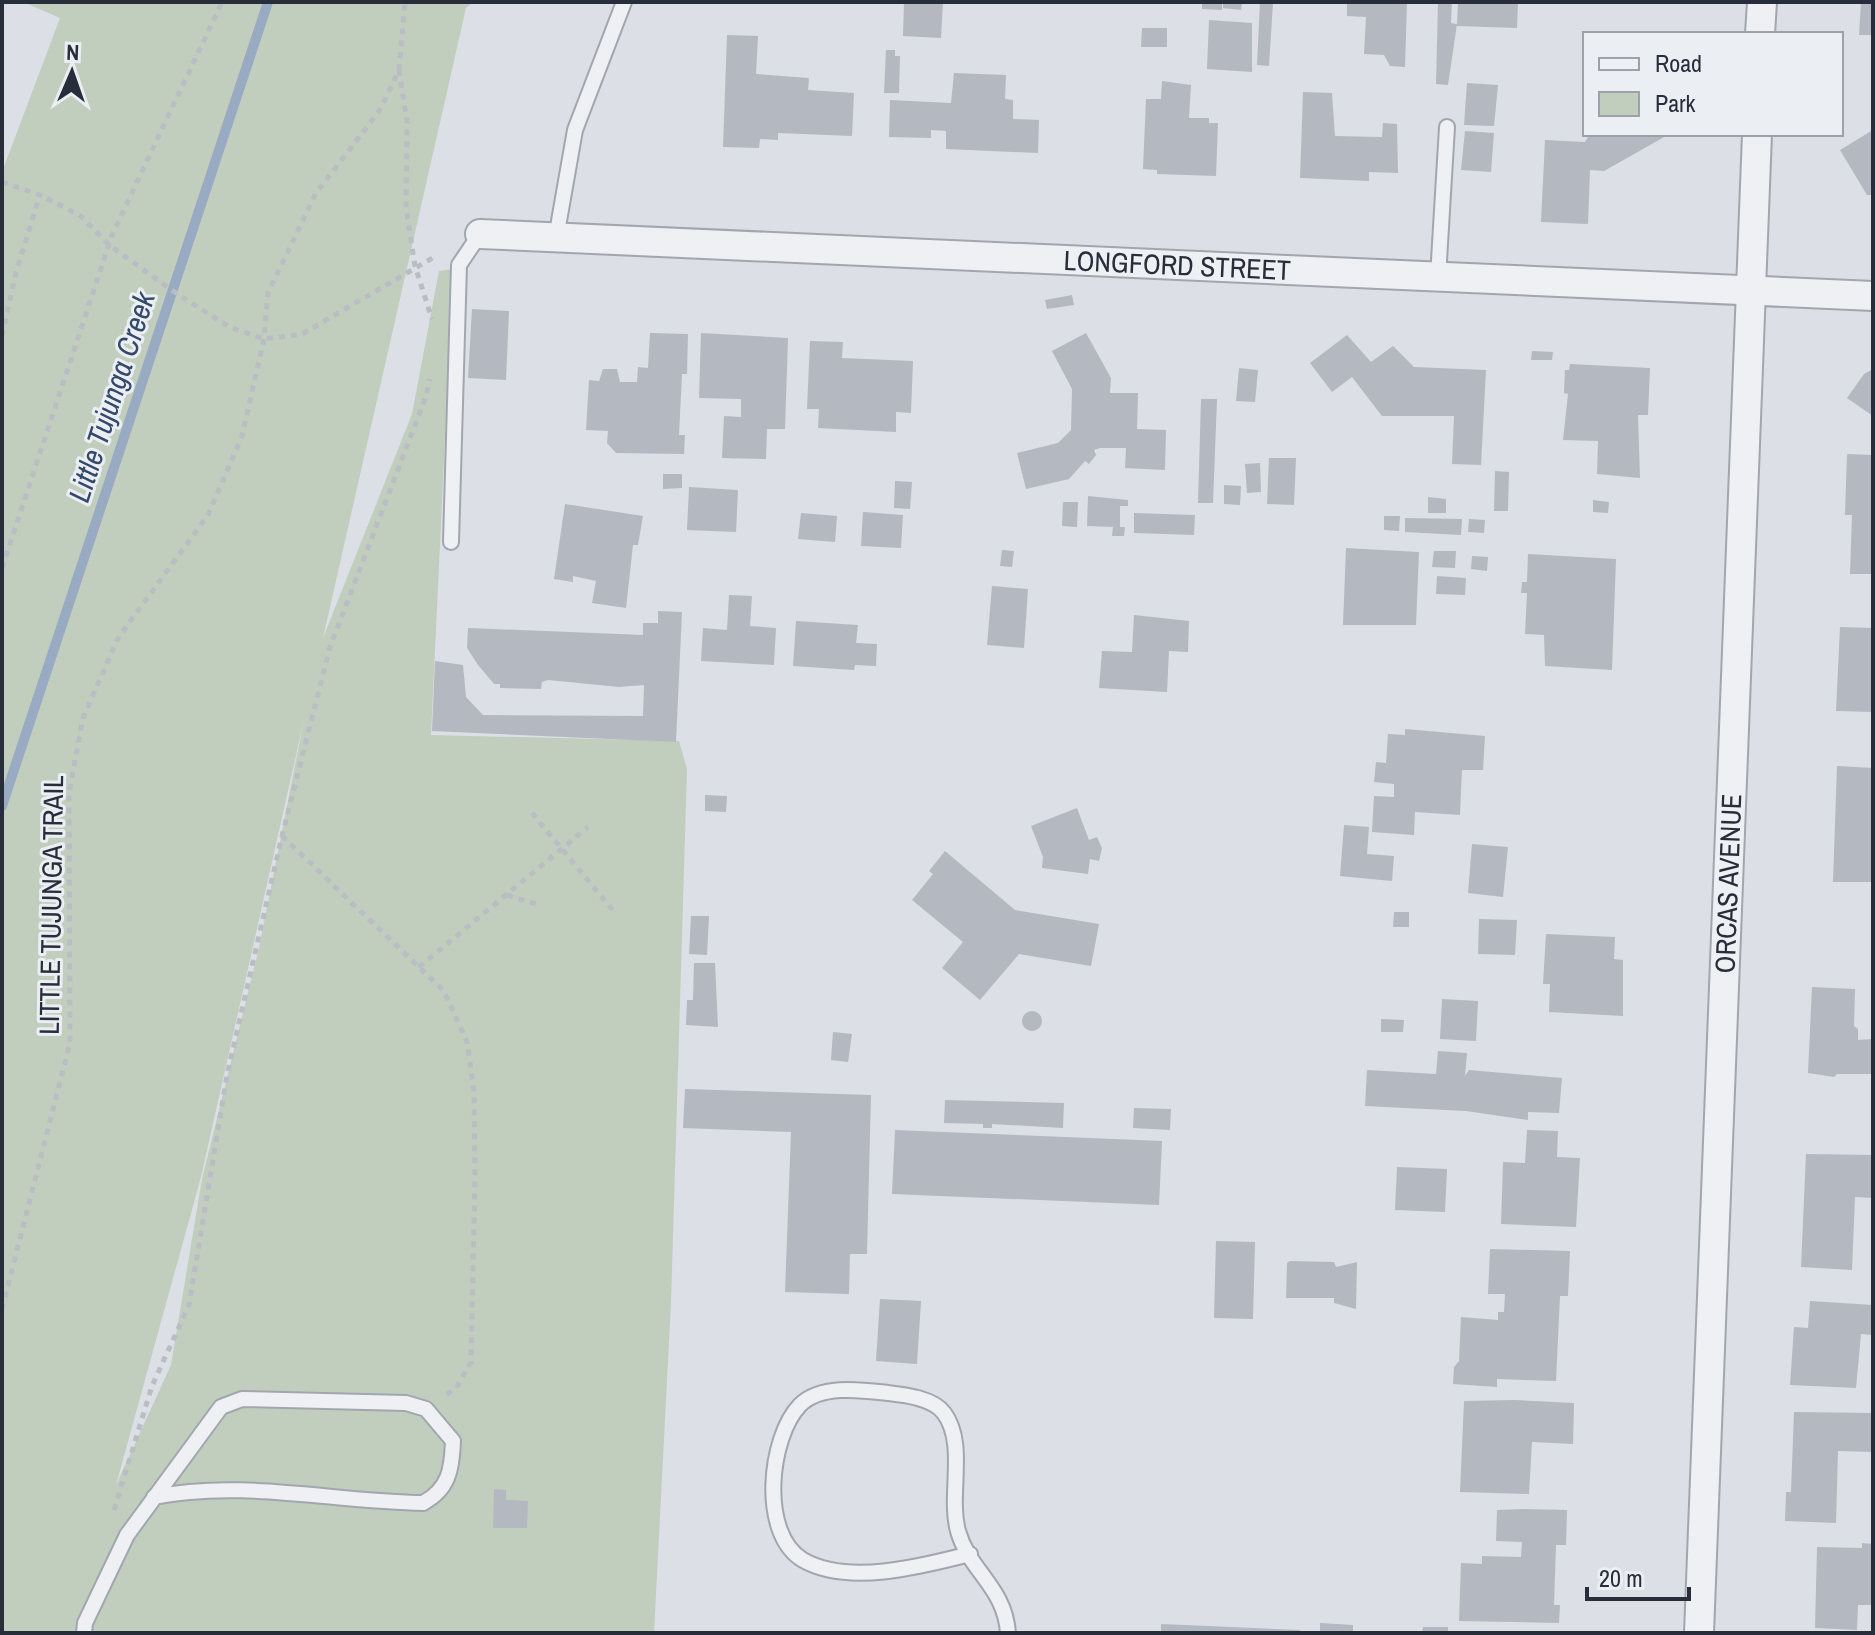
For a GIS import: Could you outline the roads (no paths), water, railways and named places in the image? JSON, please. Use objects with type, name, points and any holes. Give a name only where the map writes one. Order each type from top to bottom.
[{"type":"street","points":[[1760,32],[1762,2]]},
{"type":"street","name":"ORCAS AVENUE","points":[[1699,1633],[1757,136]]},
{"type":"street","name":"LONGFORD STREET","points":[[480,234],[1873,296]]},
{"type":"lane","points":[[556,238],[575,130],[624,2]]},
{"type":"lane","points":[[1438,277],[1447,127]]},
{"type":"lane","points":[[451,542],[459,265],[480,234]]},
{"type":"lane","points":[[970,1554],[916,1568],[869,1571],[835,1570],[801,1559],[784,1537],[771,1502],[782,1434],[801,1404],[818,1395],[856,1389],[923,1400],[942,1410],[954,1432],[953,1506],[959,1534],[1005,1606],[1008,1633]]},
{"type":"lane","points":[[84,1633],[85,1623],[116,1558],[154,1497],[221,1407],[242,1399],[406,1403],[426,1409],[453,1441],[452,1469],[440,1494],[423,1503],[225,1490],[184,1490],[154,1497]]},
{"type":"waterway","name":"Little Tujunga Creek","points":[[2,806],[268,2]]}]
